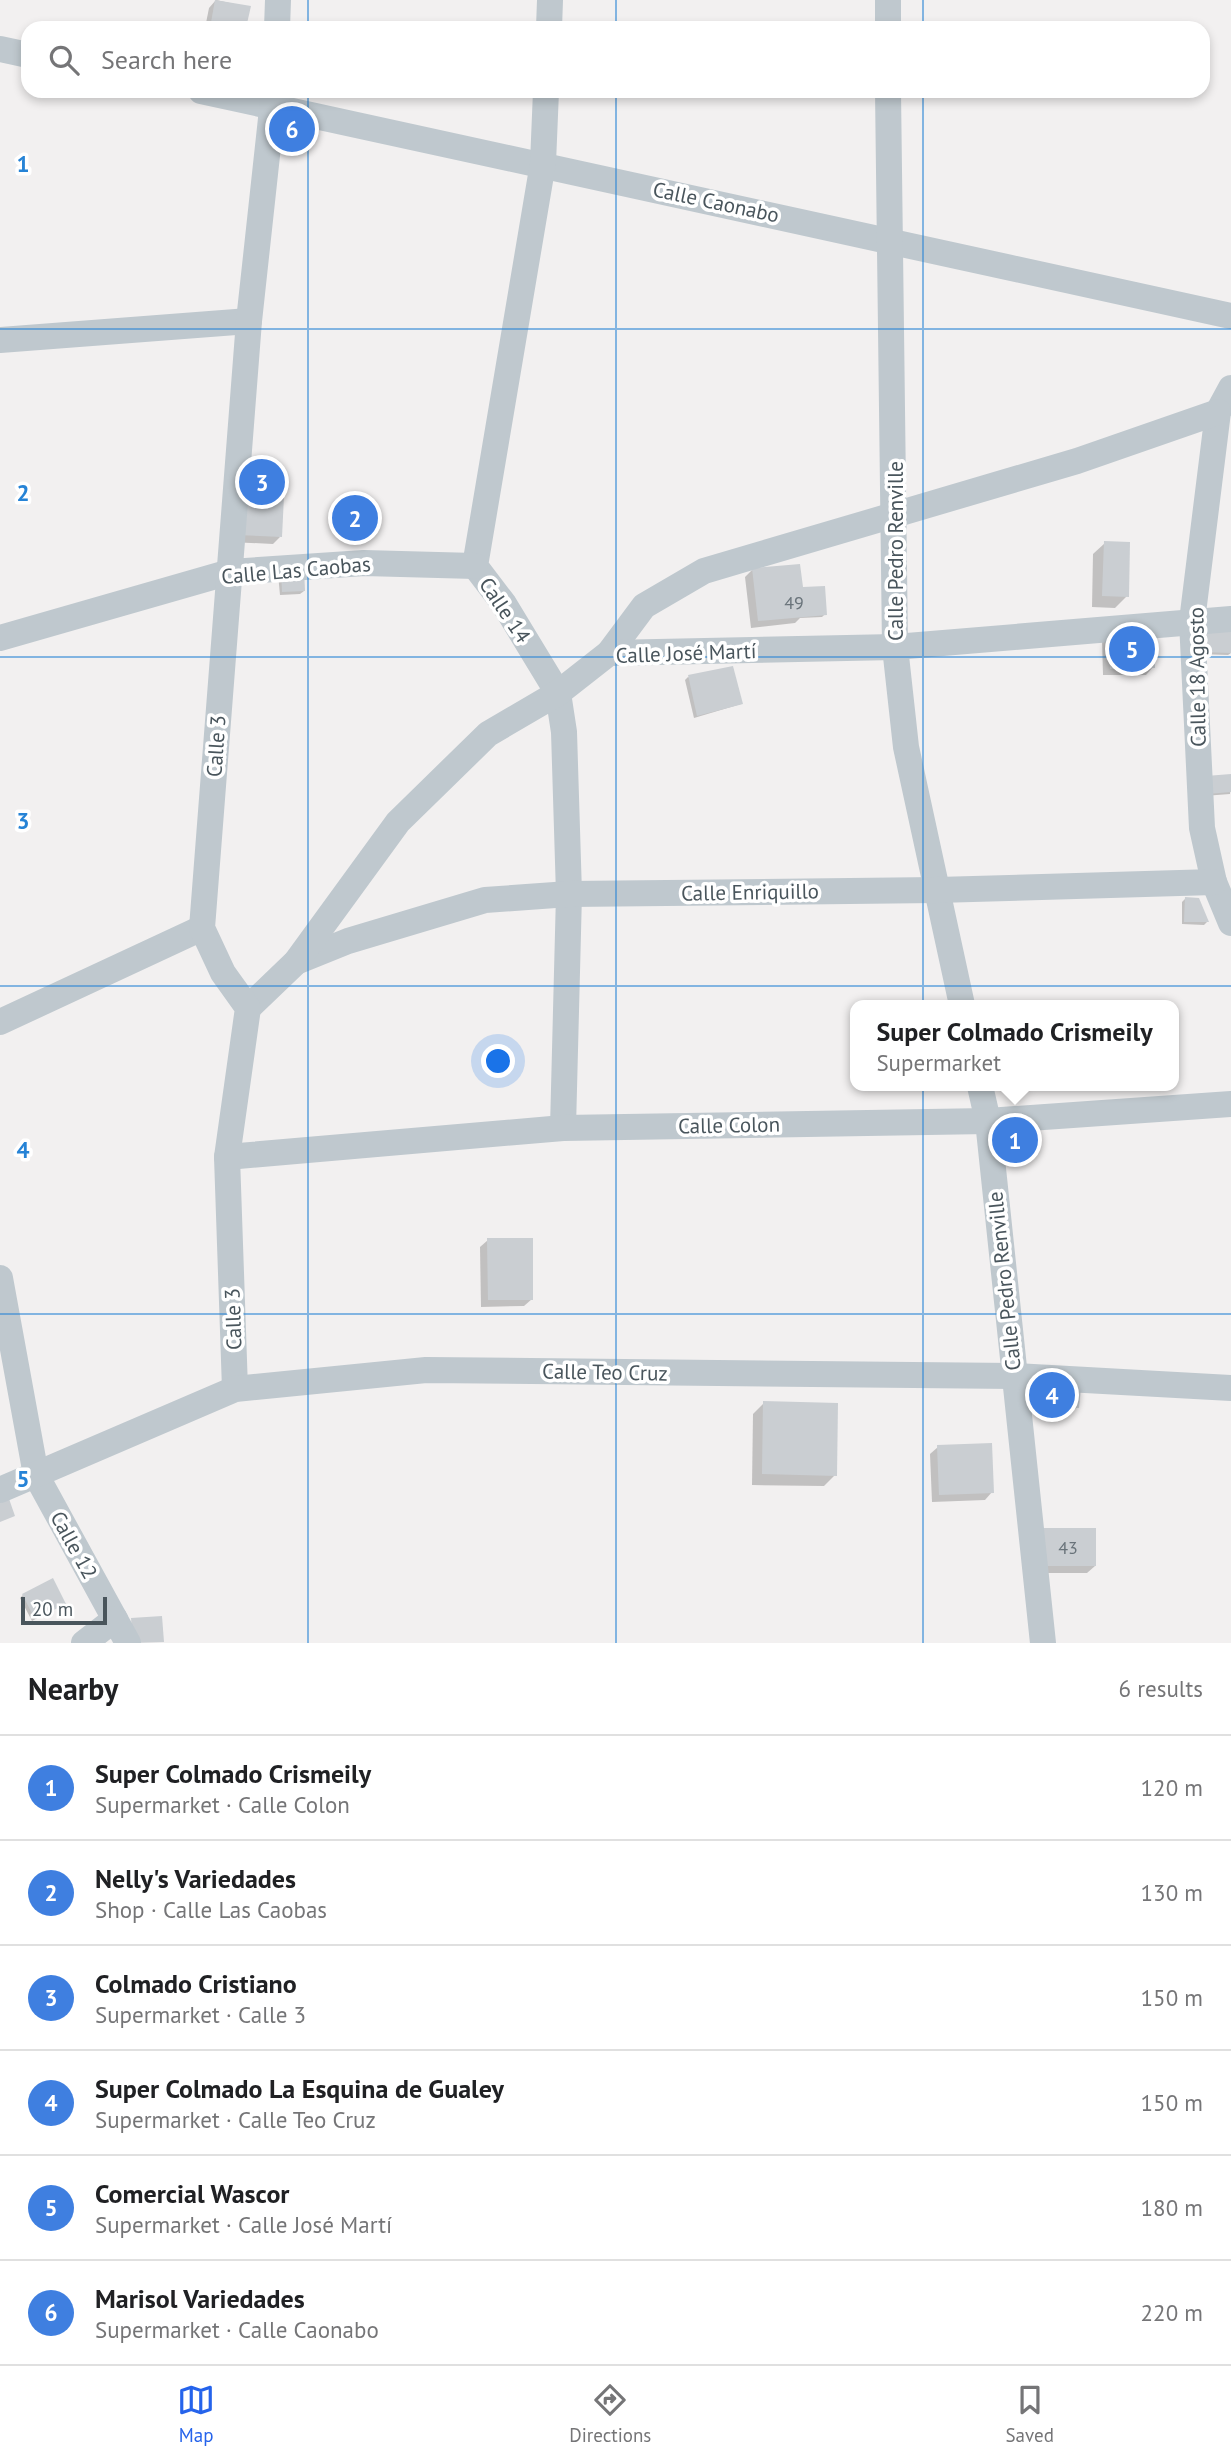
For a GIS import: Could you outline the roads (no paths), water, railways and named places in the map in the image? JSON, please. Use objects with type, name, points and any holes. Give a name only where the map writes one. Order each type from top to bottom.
[{"type":"street","points":[[277,21],[278,0]]},
{"type":"street","points":[[549,21],[550,0]]},
{"type":"street","points":[[888,0],[888,21]]},
{"type":"street","points":[[0,49],[21,53]]},
{"type":"street","name":"Calle 14","points":[[546,98],[543,163],[475,566],[503,604],[558,693],[564,732],[569,894],[564,1128]]},
{"type":"street","name":"Calle Pedro Renville","points":[[888,98],[896,515],[895,648],[905,747],[961,1000]]},
{"type":"street","name":"Calle Caonabo","points":[[273,99],[543,163],[1231,316]]},
{"type":"street","name":"Calle 3","points":[[235,1388],[227,1157],[248,1008],[223,973],[202,928],[249,321],[273,99]]},
{"type":"street","points":[[0,340],[249,321]]},
{"type":"street","name":"Calle 18 Agosto","points":[[1231,388],[1218,412],[1192,621],[1202,828],[1214,882],[1231,923]]},
{"type":"street","points":[[609,653],[644,606],[704,571],[1077,461],[1218,412]]},
{"type":"street","name":"Calle Las Caobas","points":[[0,638],[230,572],[364,563],[475,566]]},
{"type":"street","name":"Calle José Martí","points":[[248,1008],[296,962],[398,822],[488,734],[558,693],[609,653],[895,648],[1231,619]]},
{"type":"street","name":"Calle Enriquillo","points":[[296,962],[348,942],[485,900],[569,894],[937,890],[1214,882]]},
{"type":"street","points":[[0,1022],[202,928]]},
{"type":"street","name":"Calle Pedro Renville","points":[[981,1091],[988,1121],[1044,1643]]},
{"type":"street","name":"Calle Colon","points":[[227,1157],[564,1128],[988,1121],[1231,1104]]},
{"type":"street","name":"Calle 12","points":[[0,1278],[36,1475],[128,1643]]},
{"type":"street","name":"Calle Teo Cruz","points":[[0,1490],[235,1388],[426,1370],[1014,1376],[1231,1388]]},
{"type":"street","points":[[84,1643],[116,1619]]},
{"type":"place","name":"Marisol Variedades","points":[[292,129]]},
{"type":"place","name":"Colmado Cristiano","points":[[262,482]]},
{"type":"place","name":"Nelly's Variedades","points":[[355,518]]},
{"type":"place","name":"Comercial Wascor","points":[[1132,649]]},
{"type":"place","name":"Super Colmado Crismeily","points":[[1015,1140]]},
{"type":"place","name":"Super Colmado La Esquina de Gualey","points":[[1052,1395]]}]
